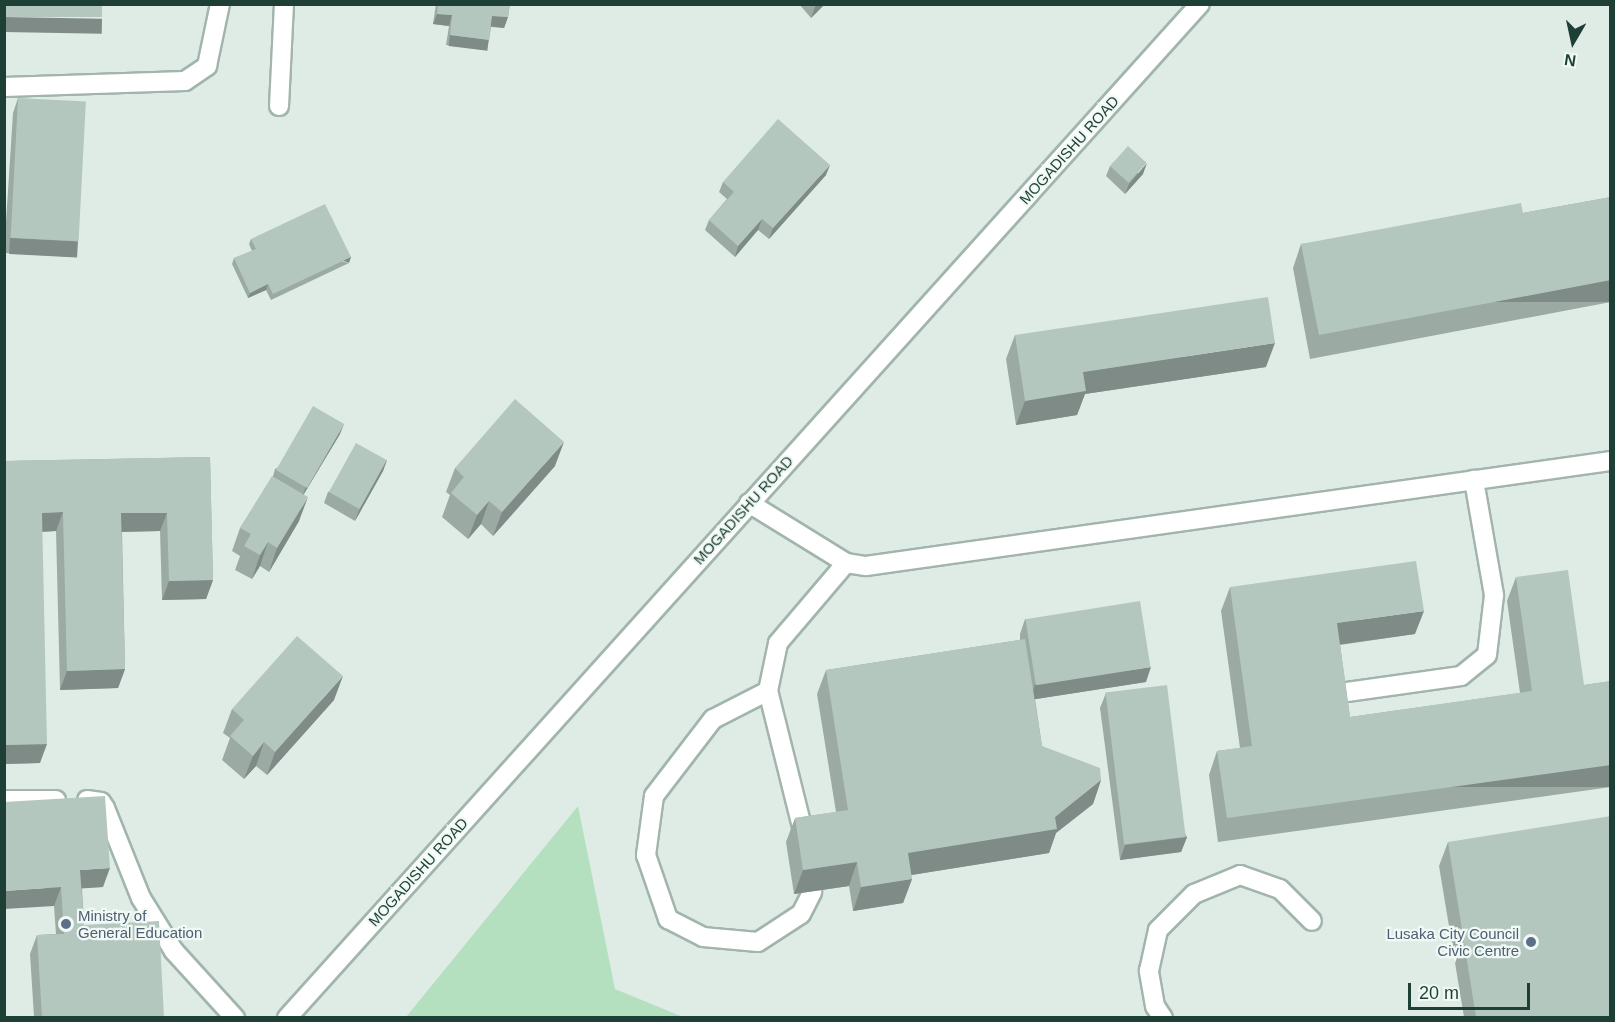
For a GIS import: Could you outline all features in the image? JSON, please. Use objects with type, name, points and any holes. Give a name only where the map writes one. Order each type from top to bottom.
[{"type":"street","points":[[4,87],[185,81],[207,66],[220,4]]},
{"type":"street","points":[[279,106],[284,4]]},
{"type":"street","name":"MOGADISHU ROAD","points":[[287,1017],[1200,4]]},
{"type":"street","points":[[749,503],[846,563],[866,566],[1611,461]]},
{"type":"street","points":[[1347,692],[1461,675],[1487,655],[1494,595],[1474,480]]},
{"type":"street","points":[[806,839],[768,691],[778,643],[846,563]]},
{"type":"street","points":[[768,691],[712,719],[654,796],[646,855],[668,919],[703,937],[758,942],[801,914],[812,892]]},
{"type":"street","points":[[4,800],[101,802],[141,898],[174,951],[235,1017]]},
{"type":"street","points":[[1163,1017],[1155,1006],[1149,971],[1158,930],[1194,894],[1240,875],[1280,889],[1312,921]]},
{"type":"green space","points":[[578,806],[615,989],[683,1017],[406,1017]]},
{"type":"building","points":[[4,4],[102,4],[102,17],[4,17]]},
{"type":"building","points":[[438,4],[510,4],[508,17],[492,16],[489,40],[450,35],[452,15],[437,14]]},
{"type":"building","points":[[18,98],[86,102],[79,241],[11,238]]},
{"type":"building","points":[[778,119],[830,165],[773,228],[762,219],[738,246],[709,220],[734,192],[723,182]]},
{"type":"building","points":[[1128,146],[1147,163],[1129,183],[1110,166]]},
{"type":"building","points":[[1611,197],[1611,280],[1319,335],[1301,244],[1521,203],[1523,213]]},
{"type":"building","points":[[325,204],[351,257],[273,294],[268,284],[250,293],[234,258],[256,249],[251,239]]},
{"type":"building","points":[[1268,297],[1275,343],[1083,372],[1086,391],[1025,401],[1015,335]]},
{"type":"building","points":[[515,399],[564,442],[502,512],[489,501],[477,515],[451,493],[464,477],[455,468]]},
{"type":"building","points":[[313,406],[344,424],[307,488],[276,470]]},
{"type":"building","points":[[356,443],[387,460],[359,509],[329,492]]},
{"type":"building","points":[[210,457],[213,580],[169,581],[167,513],[121,513],[125,669],[67,671],[63,512],[42,513],[47,744],[4,745],[4,461]]},
{"type":"building","points":[[272,476],[308,497],[277,548],[268,542],[260,555],[244,546],[251,534],[240,528]]},
{"type":"building","points":[[1416,561],[1424,611],[1337,623],[1350,717],[1532,691],[1516,577],[1568,570],[1584,685],[1611,681],[1611,765],[1227,818],[1217,751],[1252,746],[1230,587]]},
{"type":"building","points":[[1140,601],[1150,667],[1036,685],[1025,619]]},
{"type":"building","points":[[297,636],[343,676],[275,752],[264,742],[253,756],[230,736],[244,720],[232,709]]},
{"type":"building","points":[[1025,639],[1042,746],[1100,768],[1101,780],[1055,817],[1057,829],[908,853],[912,879],[861,887],[857,862],[803,870],[795,818],[848,810],[826,670]]},
{"type":"building","points":[[1167,685],[1186,837],[1124,844],[1105,693]]},
{"type":"building","name":"Ministry of General Education","points":[[105,796],[110,868],[80,870],[84,925],[159,921],[164,1017],[42,1017],[37,935],[64,934],[61,887],[4,891],[4,802]]},
{"type":"building","name":"Lusaka City Council Civic Centre","points":[[1611,816],[1611,1017],[1476,1017],[1448,842]]},
{"type":"place","name":"Ministry of General Education","points":[[66,924]]},
{"type":"place","name":"Lusaka City Council Civic Centre","points":[[1531,942]]}]
